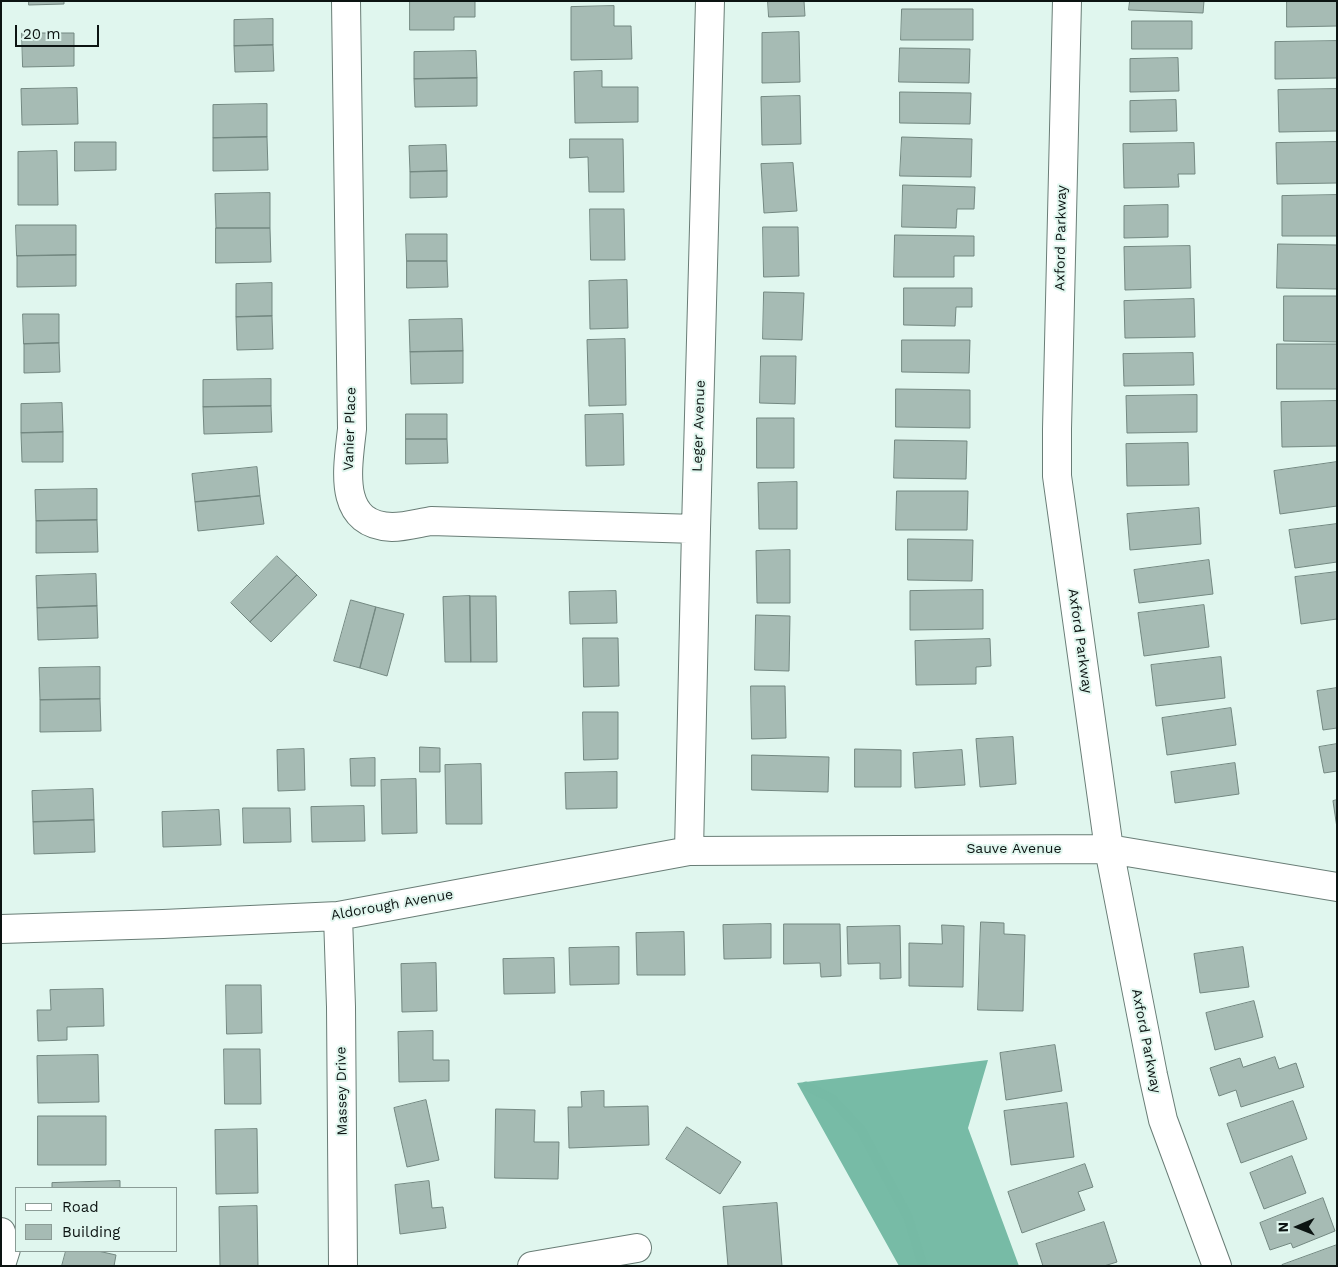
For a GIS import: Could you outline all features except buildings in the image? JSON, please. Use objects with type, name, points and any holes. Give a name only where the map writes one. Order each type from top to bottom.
[{"type":"street","name":"Vanier Place","points":[[346,1],[352,429],[348,472],[349,494],[358,514],[374,524],[393,527],[431,521],[696,529]]},
{"type":"street","name":"Leger Avenue","points":[[689,851],[710,1]]},
{"type":"street","name":"Axford Parkway","points":[[1067,1],[1057,429],[1058,476],[1109,849],[1152,1075],[1163,1120],[1218,1266]]},
{"type":"street","name":"Sauve Avenue","points":[[689,851],[1109,849],[1337,888]]},
{"type":"street","name":"Aldorough Avenue","points":[[1,929],[338,916],[689,851]]},
{"type":"street","name":"Massey Drive","points":[[338,916],[341,1007],[343,1266]]},
{"type":"street","points":[[1,1232],[6,1249],[1,1265]]},
{"type":"street","points":[[532,1266],[637,1248]]},
{"type":"green space","points":[[988,1060],[968,1128],[1019,1266],[899,1266],[797,1083]]},
{"type":"waterway","points":[[806,1086],[831,1098],[861,1130],[908,1217],[923,1266]]}]
